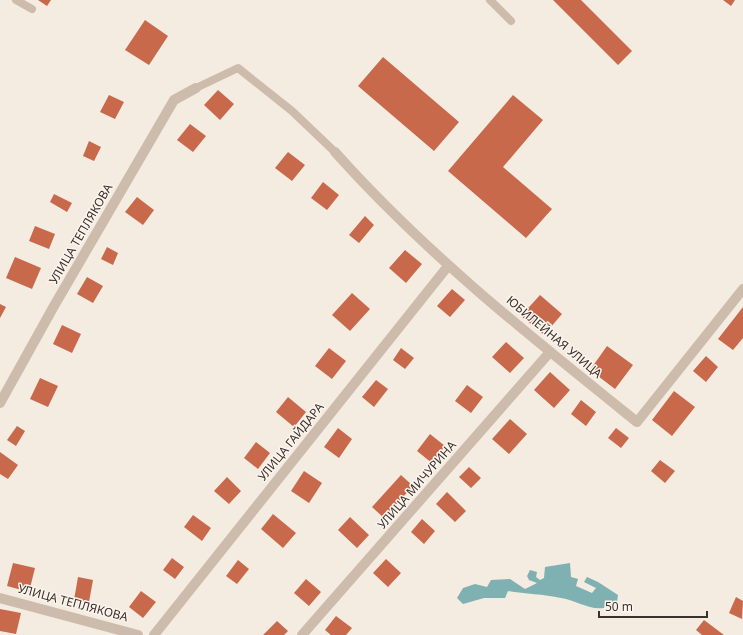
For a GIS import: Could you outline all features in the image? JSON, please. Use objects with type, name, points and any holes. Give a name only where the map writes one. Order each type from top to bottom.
[{"type":"street","name":"УЛИЦА ТЕПЛЯКОВА","points":[[0,403],[54,306],[174,100],[196,88]]},
{"type":"street","name":"ЮБИЛЕЙНАЯ УЛИЦА","points":[[335,152],[353,172],[448,266],[636,422],[743,289]]},
{"type":"street","name":"УЛИЦА ГАЙДАРА","points":[[154,635],[448,266]]},
{"type":"street","name":"УЛИЦА МИЧУРИНА","points":[[302,635],[550,352]]},
{"type":"street","name":"УЛИЦА ТЕПЛЯКОВА","points":[[0,598],[138,635]]},
{"type":"lane","points":[[16,0],[32,9]]},
{"type":"lane","points":[[490,0],[511,21]]},
{"type":"lane","points":[[196,88],[238,68],[292,111],[335,152]]},
{"type":"water","points":[[570,563],[571,577],[578,579],[576,586],[592,593],[596,588],[584,582],[587,577],[618,595],[617,602],[603,608],[596,608],[555,597],[508,591],[505,598],[484,598],[463,604],[457,598],[463,588],[475,584],[487,587],[491,580],[510,579],[525,589],[537,583],[529,580],[527,576],[530,570],[537,572],[536,577],[540,580],[544,578],[545,567]]},
{"type":"building","points":[[38,0],[51,0],[47,6]]},
{"type":"building","points":[[553,0],[581,0],[632,51],[618,65]]},
{"type":"building","points":[[723,0],[735,0],[731,6]]},
{"type":"building","points":[[145,20],[168,36],[149,65],[125,50]]},
{"type":"building","points":[[383,57],[459,122],[434,151],[358,86]]},
{"type":"building","points":[[218,90],[234,104],[220,120],[204,105]]},
{"type":"building","points":[[109,95],[124,102],[115,119],[100,112]]},
{"type":"building","points":[[513,95],[543,120],[503,167],[552,209],[526,238],[448,171]]},
{"type":"building","points":[[190,124],[206,136],[193,152],[177,140]]},
{"type":"building","points":[[89,141],[101,147],[94,161],[83,156]]},
{"type":"building","points":[[288,152],[305,165],[292,181],[275,168]]},
{"type":"building","points":[[323,182],[339,195],[327,210],[311,198]]},
{"type":"building","points":[[54,194],[72,203],[67,212],[50,202]]},
{"type":"building","points":[[137,197],[154,210],[143,225],[125,212]]},
{"type":"building","points":[[365,216],[374,225],[359,243],[349,235]]},
{"type":"building","points":[[35,226],[55,234],[49,249],[29,241]]},
{"type":"building","points":[[107,247],[118,253],[113,265],[101,259]]},
{"type":"building","points":[[405,250],[422,264],[406,283],[389,268]]},
{"type":"building","points":[[15,257],[41,268],[32,289],[6,278]]},
{"type":"building","points":[[87,277],[103,286],[93,303],[77,294]]},
{"type":"building","points":[[452,289],[465,300],[450,317],[437,306]]},
{"type":"building","points":[[352,293],[370,309],[350,331],[332,315]]},
{"type":"building","points":[[540,295],[562,314],[544,335],[521,316]]},
{"type":"building","points":[[0,304],[6,307],[0,318]]},
{"type":"building","points":[[743,307],[743,338],[733,350],[718,339]]},
{"type":"building","points":[[62,325],[81,334],[72,353],[53,344]]},
{"type":"building","points":[[506,342],[524,358],[510,373],[492,357]]},
{"type":"building","points":[[607,346],[633,365],[615,389],[590,370]]},
{"type":"building","points":[[329,348],[346,361],[332,379],[315,366]]},
{"type":"building","points":[[401,348],[414,358],[405,369],[393,360]]},
{"type":"building","points":[[706,356],[718,367],[706,382],[693,371]]},
{"type":"building","points":[[550,372],[570,390],[554,408],[534,390]]},
{"type":"building","points":[[40,378],[58,386],[48,407],[30,399]]},
{"type":"building","points":[[376,380],[388,389],[374,407],[362,397]]},
{"type":"building","points":[[467,385],[483,397],[471,413],[455,401]]},
{"type":"building","points":[[674,391],[695,407],[672,436],[652,420]]},
{"type":"building","points":[[288,397],[306,412],[294,427],[276,412]]},
{"type":"building","points":[[581,400],[596,412],[586,426],[571,414]]},
{"type":"building","points":[[510,419],[527,434],[509,454],[492,439]]},
{"type":"building","points":[[17,426],[25,431],[16,446],[7,440]]},
{"type":"building","points":[[338,428],[352,439],[339,458],[324,447]]},
{"type":"building","points":[[616,428],[629,438],[621,448],[608,438]]},
{"type":"building","points":[[430,434],[445,446],[432,463],[417,451]]},
{"type":"building","points":[[256,442],[270,453],[258,469],[244,458]]},
{"type":"building","points":[[0,452],[18,465],[8,479],[0,474]]},
{"type":"building","points":[[660,460],[675,471],[665,483],[651,471]]},
{"type":"building","points":[[469,467],[481,478],[471,488],[459,477]]},
{"type":"building","points":[[304,471],[322,483],[309,503],[291,491]]},
{"type":"building","points":[[401,475],[413,486],[384,518],[372,507]]},
{"type":"building","points":[[227,477],[241,491],[229,504],[214,491]]},
{"type":"building","points":[[447,492],[466,511],[455,522],[436,504]]},
{"type":"building","points":[[273,514],[296,533],[283,548],[261,529]]},
{"type":"building","points":[[193,515],[211,528],[202,541],[184,527]]},
{"type":"building","points":[[350,517],[369,535],[357,548],[338,530]]},
{"type":"building","points":[[422,519],[435,531],[424,544],[411,532]]},
{"type":"building","points":[[172,558],[184,567],[175,579],[163,570]]},
{"type":"building","points":[[386,559],[401,573],[388,587],[373,573]]},
{"type":"building","points":[[238,560],[249,569],[237,584],[226,576]]},
{"type":"building","points":[[13,563],[35,568],[29,592],[7,586]]},
{"type":"building","points":[[78,577],[93,580],[89,602],[74,600]]},
{"type":"building","points":[[306,579],[321,592],[309,606],[294,593]]},
{"type":"building","points":[[141,591],[156,602],[143,618],[129,607]]},
{"type":"building","points":[[736,597],[743,601],[742,619],[729,613]]},
{"type":"building","points":[[0,609],[21,613],[16,634],[0,631]]},
{"type":"building","points":[[336,616],[352,628],[346,635],[331,635],[325,630]]},
{"type":"building","points":[[704,620],[724,635],[702,635],[696,630]]},
{"type":"building","points":[[277,621],[288,631],[284,635],[263,635]]}]
